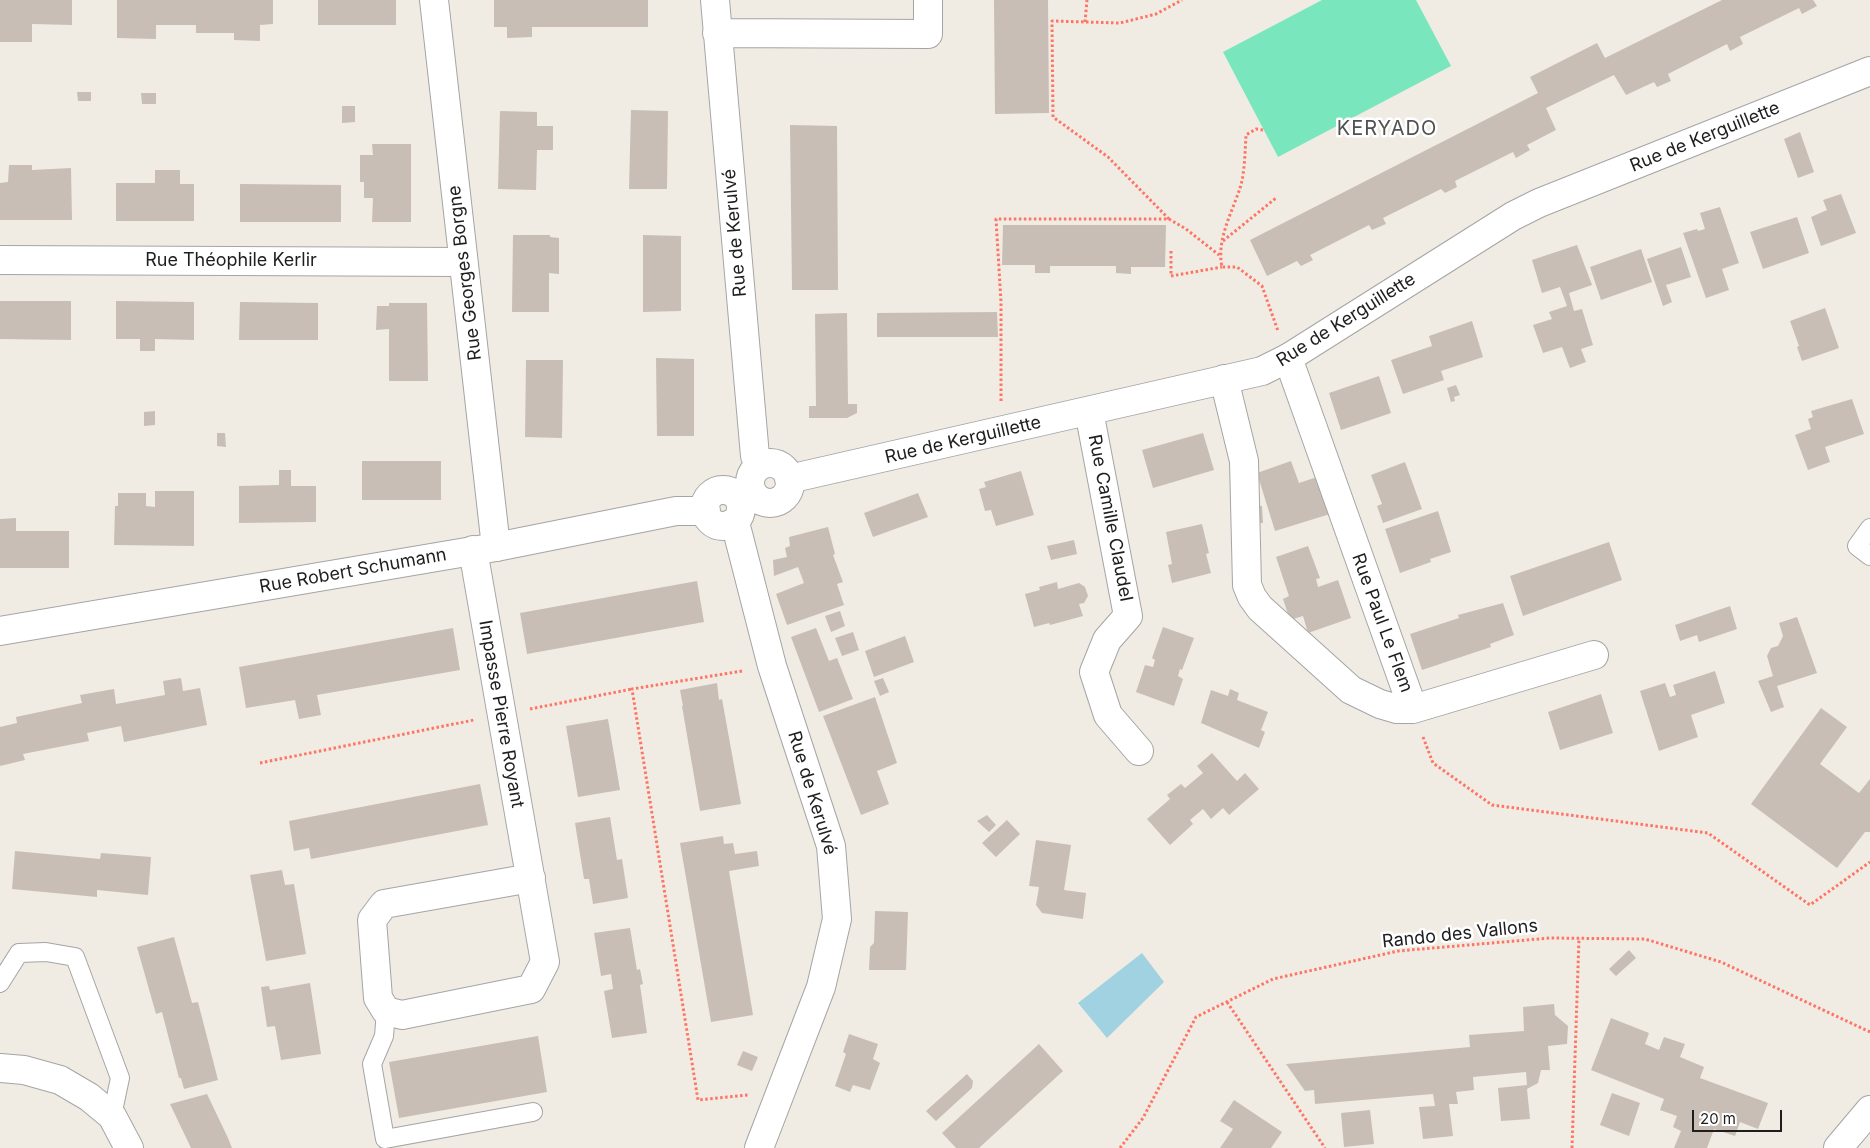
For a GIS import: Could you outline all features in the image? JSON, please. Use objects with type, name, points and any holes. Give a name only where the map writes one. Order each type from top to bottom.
[{"type":"street","name":"Rue Georges Borgne","points":[[434,0],[493,515],[484,549]]},
{"type":"street","name":"Rue de Kerulvé","points":[[715,0],[755,456],[743,494],[736,530],[772,666],[832,846],[837,919],[821,987],[760,1148]]},
{"type":"street","points":[[717,33],[928,34],[928,0]]},
{"type":"street","name":"Rue de Kerguillette","points":[[789,479],[1262,371],[1288,358],[1512,216],[1539,203],[1870,71]]},
{"type":"street","name":"Rue Théophile Kerlir","points":[[0,260],[463,262]]},
{"type":"street","name":"Rue Paul Le Flem","points":[[1288,358],[1413,709],[1594,654]]},
{"type":"street","points":[[1224,379],[1244,461],[1247,585],[1252,597],[1260,608],[1351,690],[1380,704],[1397,709],[1413,709]]},
{"type":"street","name":"Rue Camille Claudel","points":[[1089,411],[1128,616],[1107,640],[1094,672],[1108,715],[1139,751]]},
{"type":"street","points":[[772,463],[778,464],[787,473],[789,486],[784,496],[779,500],[767,503],[756,497],[750,487],[743,494],[772,463]]},
{"type":"street","name":"Rue Robert Schumann","points":[[0,631],[484,549],[676,511],[706,511],[707,500],[715,492],[726,490],[743,494]]},
{"type":"street","name":"Impasse Pierre Royant","points":[[386,1011],[402,1015],[531,989],[545,962],[500,715],[484,549]]},
{"type":"street","points":[[386,1011],[378,998],[372,920],[384,904],[531,878]]},
{"type":"street","points":[[0,1068],[24,1070],[60,1080],[89,1097],[112,1116],[129,1148]]},
{"type":"street","points":[[1838,1148],[1870,1110]]},
{"type":"lane","points":[[1870,528],[1857,546],[1870,556]]},
{"type":"lane","points":[[0,983],[19,953],[46,952],[75,957],[120,1078],[112,1116]]},
{"type":"lane","points":[[386,1011],[384,1036],[372,1064],[385,1139],[533,1112]]},
{"type":"path","points":[[1085,22],[1087,0]]},
{"type":"path","points":[[1182,0],[1156,14],[1120,23],[1052,20],[1054,117],[1108,156],[1169,219],[1186,229],[1219,255]]},
{"type":"path","points":[[1222,266],[1219,255],[1241,183],[1246,135],[1256,130],[1263,130]]},
{"type":"path","points":[[1222,241],[1276,198]]},
{"type":"path","points":[[1000,431],[1001,302],[996,219],[1169,219]]},
{"type":"path","points":[[1171,251],[1171,276],[1222,266],[1238,267],[1262,286],[1288,358]]},
{"type":"path","points":[[260,763],[632,689],[772,666]]},
{"type":"path","points":[[632,689],[698,1100],[781,1091]]},
{"type":"path","points":[[1413,709],[1433,763],[1492,805],[1708,833],[1810,905],[1870,862]]},
{"type":"path","name":"Rando des Vallons","points":[[1120,1148],[1143,1118],[1196,1017],[1273,979],[1398,951],[1550,938],[1645,939],[1721,962],[1870,1032]]},
{"type":"path","points":[[1572,1148],[1579,938]]},
{"type":"path","points":[[1227,1002],[1325,1148]]},
{"type":"green space","points":[[1322,0],[1416,0],[1451,66],[1278,157],[1223,52]]},
{"type":"water","points":[[1142,953],[1164,982],[1107,1038],[1078,1003]]},
{"type":"building","points":[[0,0],[72,0],[72,25],[32,24],[32,42],[0,42]]},
{"type":"building","points":[[117,0],[273,0],[273,24],[260,25],[260,41],[234,40],[234,33],[196,33],[196,25],[156,25],[156,39],[117,38]]},
{"type":"building","points":[[318,0],[396,0],[396,25],[318,25]]},
{"type":"building","points":[[494,0],[648,0],[648,27],[532,27],[532,37],[507,38],[507,27],[494,27]]},
{"type":"building","points":[[994,0],[1048,0],[1049,113],[995,114]]},
{"type":"building","points":[[1722,0],[1813,0],[1817,6],[1802,14],[1799,8],[1740,37],[1743,44],[1730,51],[1727,44],[1668,74],[1671,81],[1657,87],[1654,82],[1626,95],[1614,75],[1546,108],[1556,130],[1527,145],[1530,150],[1516,158],[1513,152],[1455,181],[1457,187],[1445,193],[1441,189],[1383,218],[1386,224],[1372,230],[1369,225],[1310,255],[1313,260],[1301,266],[1297,261],[1267,276],[1250,240],[1538,93],[1530,77],[1597,43],[1605,58]]},
{"type":"building","points":[[77,92],[91,92],[91,101],[78,101]]},
{"type":"building","points":[[141,93],[156,93],[156,104],[142,104]]},
{"type":"building","points":[[342,106],[355,106],[355,122],[342,123]]},
{"type":"building","points":[[631,110],[668,111],[667,189],[629,189]]},
{"type":"building","points":[[500,111],[537,112],[537,126],[553,126],[553,150],[537,150],[536,190],[498,189]]},
{"type":"building","points":[[790,125],[837,126],[838,290],[792,290]]},
{"type":"building","points":[[1800,132],[1814,172],[1798,178],[1784,139]]},
{"type":"building","points":[[372,144],[411,144],[411,222],[372,222],[373,198],[364,198],[364,182],[360,182],[360,155],[373,155]]},
{"type":"building","points":[[9,165],[32,165],[32,170],[71,168],[72,220],[0,220],[0,183],[8,182]]},
{"type":"building","points":[[155,170],[180,170],[180,184],[194,184],[194,221],[116,221],[116,183],[155,183]]},
{"type":"building","points":[[240,184],[341,185],[341,222],[240,222]]},
{"type":"building","points":[[1841,194],[1856,233],[1821,246],[1811,217],[1827,210],[1823,200]]},
{"type":"building","points":[[1720,207],[1739,263],[1722,269],[1729,290],[1706,298],[1683,233],[1705,229],[1700,213]]},
{"type":"building","points":[[1797,217],[1809,253],[1763,269],[1750,232]]},
{"type":"building","points":[[1003,225],[1166,225],[1165,267],[1131,267],[1131,274],[1116,273],[1116,266],[1050,266],[1050,273],[1035,273],[1035,265],[1002,265]]},
{"type":"building","points":[[513,235],[550,235],[550,237],[559,238],[559,274],[549,273],[549,312],[512,312]]},
{"type":"building","points":[[643,235],[681,236],[681,311],[643,312]]},
{"type":"building","points":[[1577,245],[1592,285],[1569,293],[1574,311],[1582,309],[1593,345],[1581,349],[1586,362],[1570,368],[1562,347],[1543,353],[1533,325],[1552,319],[1549,312],[1567,306],[1560,287],[1542,293],[1532,260]]},
{"type":"building","points":[[1681,247],[1691,277],[1666,285],[1672,302],[1663,306],[1647,259]]},
{"type":"building","points":[[1641,249],[1652,282],[1601,300],[1590,267]]},
{"type":"building","points":[[0,301],[71,301],[71,340],[0,339]]},
{"type":"building","points":[[116,301],[194,302],[194,340],[155,339],[155,351],[140,351],[140,339],[116,339]]},
{"type":"building","points":[[240,302],[318,303],[318,340],[239,340]]},
{"type":"building","points":[[389,303],[427,303],[428,381],[389,381],[389,329],[376,330],[377,306],[389,306]]},
{"type":"building","points":[[1825,308],[1839,348],[1802,361],[1790,321]]},
{"type":"building","points":[[997,312],[998,337],[877,337],[877,313]]},
{"type":"building","points":[[847,313],[848,404],[857,404],[857,413],[847,418],[809,418],[809,406],[816,406],[815,314]]},
{"type":"building","points":[[1472,321],[1483,357],[1441,371],[1444,380],[1403,394],[1391,360],[1432,346],[1429,336]]},
{"type":"building","points":[[656,358],[694,359],[694,436],[657,436]]},
{"type":"building","points":[[526,360],[563,360],[562,438],[525,437]]},
{"type":"building","points":[[1379,376],[1391,413],[1341,430],[1329,393]]},
{"type":"building","points":[[1456,385],[1460,395],[1454,397],[1455,401],[1451,402],[1447,388]]},
{"type":"building","points":[[1852,399],[1864,434],[1825,447],[1830,462],[1808,470],[1795,435],[1811,429],[1808,419],[1813,417],[1811,411]]},
{"type":"building","points":[[155,411],[155,425],[144,426],[144,412]]},
{"type":"building","points":[[217,433],[225,433],[226,447],[217,446]]},
{"type":"building","points":[[1203,433],[1214,470],[1153,488],[1142,450]]},
{"type":"building","points":[[362,461],[441,461],[441,500],[362,500]]},
{"type":"building","points":[[1291,461],[1299,483],[1317,477],[1330,514],[1275,531],[1257,473]]},
{"type":"building","points":[[1405,462],[1422,509],[1383,523],[1377,506],[1382,504],[1371,475]]},
{"type":"building","points":[[279,470],[291,470],[291,486],[316,486],[316,522],[239,523],[239,486],[279,485]]},
{"type":"building","points":[[1021,471],[1034,515],[996,526],[991,510],[985,511],[979,489],[986,487],[984,482]]},
{"type":"building","points":[[155,491],[194,491],[194,546],[114,545],[115,506],[118,506],[118,493],[146,493],[146,506],[155,507]]},
{"type":"building","points":[[918,493],[928,517],[873,537],[864,513]]},
{"type":"building","points":[[1251,506],[1262,506],[1263,523],[1257,523]]},
{"type":"building","points":[[1438,511],[1451,552],[1430,559],[1431,562],[1400,573],[1385,529]]},
{"type":"building","points":[[16,518],[16,531],[69,531],[69,568],[0,568],[0,519]]},
{"type":"building","points":[[1202,524],[1209,553],[1206,554],[1211,573],[1172,583],[1168,565],[1172,564],[1166,532]]},
{"type":"building","points":[[828,527],[835,554],[833,555],[843,582],[837,584],[844,605],[787,625],[776,594],[804,583],[798,567],[774,576],[773,560],[787,557],[785,548],[790,546],[789,537]]},
{"type":"building","points":[[1074,540],[1077,554],[1051,560],[1047,546]]},
{"type":"building","points":[[1609,542],[1622,580],[1523,616],[1510,576]]},
{"type":"building","points":[[1308,546],[1320,578],[1316,579],[1318,587],[1338,580],[1351,618],[1308,633],[1303,616],[1290,620],[1283,599],[1289,596],[1276,557]]},
{"type":"building","points":[[697,581],[704,622],[527,654],[520,613]]},
{"type":"building","points":[[1057,582],[1058,589],[1079,583],[1085,587],[1088,596],[1084,603],[1079,604],[1083,616],[1050,625],[1049,623],[1034,627],[1025,594],[1040,590],[1039,587]]},
{"type":"building","points":[[1503,603],[1514,635],[1490,644],[1491,647],[1422,670],[1410,634],[1459,618],[1458,615]]},
{"type":"building","points":[[1730,606],[1737,629],[1699,642],[1697,635],[1680,641],[1675,625]]},
{"type":"building","points":[[840,611],[845,626],[831,632],[825,616]]},
{"type":"building","points":[[1797,617],[1817,673],[1777,686],[1784,707],[1771,712],[1758,681],[1773,676],[1767,656],[1771,648],[1778,646],[1783,636],[1779,623]]},
{"type":"building","points":[[1163,627],[1194,638],[1182,670],[1180,669],[1178,676],[1183,679],[1174,706],[1136,692],[1145,665],[1153,667],[1155,660],[1152,658]]},
{"type":"building","points":[[453,628],[460,670],[317,695],[321,715],[299,719],[295,700],[246,708],[239,667]]},
{"type":"building","points":[[816,628],[829,661],[837,658],[853,699],[819,712],[791,637]]},
{"type":"building","points":[[853,632],[859,650],[842,656],[835,638]]},
{"type":"building","points":[[905,636],[914,662],[874,677],[865,651]]},
{"type":"building","points":[[1715,671],[1725,703],[1691,715],[1698,737],[1659,751],[1640,691],[1665,683],[1670,697],[1676,695],[1673,685]]},
{"type":"building","points":[[181,678],[183,691],[200,688],[207,725],[124,742],[121,726],[87,733],[89,741],[23,754],[25,760],[0,766],[0,727],[17,723],[16,717],[82,703],[80,695],[114,689],[116,704],[165,695],[163,681]]},
{"type":"building","points":[[883,678],[889,692],[880,696],[874,681]]},
{"type":"building","points":[[717,683],[719,700],[722,699],[741,804],[700,811],[680,690]]},
{"type":"building","points":[[1230,689],[1239,693],[1237,700],[1268,712],[1261,730],[1265,732],[1259,748],[1201,723],[1211,690],[1228,696]]},
{"type":"building","points":[[1601,694],[1613,733],[1560,750],[1548,712]]},
{"type":"building","points":[[875,697],[897,763],[877,771],[889,804],[861,815],[823,716]]},
{"type":"building","points":[[1821,708],[1847,727],[1820,764],[1859,793],[1870,779],[1870,832],[1865,832],[1837,868],[1751,804]]},
{"type":"building","points":[[608,719],[620,790],[578,797],[566,726]]},
{"type":"building","points":[[1212,753],[1237,781],[1245,773],[1259,789],[1229,815],[1223,808],[1211,819],[1203,809],[1190,820],[1193,824],[1170,845],[1147,819],[1170,799],[1167,795],[1181,784],[1185,788],[1203,773],[1197,766]]},
{"type":"building","points":[[480,784],[488,825],[311,859],[309,848],[294,851],[289,821]]},
{"type":"building","points":[[987,815],[996,825],[989,832],[977,821]]},
{"type":"building","points":[[610,817],[617,860],[622,859],[628,898],[593,904],[589,879],[584,879],[575,823]]},
{"type":"building","points":[[1007,820],[1020,834],[996,857],[982,843]]},
{"type":"building","points":[[723,836],[724,844],[733,843],[735,854],[757,851],[759,866],[729,871],[753,1015],[711,1022],[680,843]]},
{"type":"building","points":[[1036,840],[1071,845],[1064,890],[1086,893],[1083,919],[1042,913],[1036,905],[1039,887],[1029,886]]},
{"type":"building","points":[[15,851],[100,859],[101,853],[151,857],[148,895],[97,890],[97,897],[12,889]]},
{"type":"building","points":[[282,870],[285,885],[294,884],[306,954],[266,961],[250,875]]},
{"type":"building","points":[[875,911],[908,912],[906,970],[869,970],[870,947],[874,943]]},
{"type":"building","points":[[630,928],[637,970],[640,969],[643,984],[640,985],[647,1033],[612,1038],[604,991],[613,989],[611,974],[601,976],[594,933]]},
{"type":"building","points":[[174,937],[192,1003],[198,1002],[218,1080],[184,1089],[181,1078],[179,1078],[162,1012],[156,1014],[137,947]]},
{"type":"building","points":[[1629,950],[1636,958],[1616,976],[1609,969]]},
{"type":"building","points":[[310,983],[321,1054],[281,1060],[275,1026],[267,1027],[261,987],[269,986],[270,990]]},
{"type":"building","points":[[1554,1004],[1555,1015],[1568,1026],[1567,1044],[1548,1046],[1550,1070],[1541,1070],[1538,1083],[1527,1089],[1530,1119],[1501,1121],[1498,1088],[1527,1085],[1526,1072],[1473,1077],[1474,1090],[1456,1092],[1458,1104],[1449,1104],[1453,1136],[1423,1139],[1419,1107],[1435,1106],[1433,1094],[1315,1104],[1314,1090],[1305,1091],[1286,1064],[1470,1047],[1469,1035],[1524,1031],[1523,1007]]},
{"type":"building","points":[[1611,1018],[1649,1033],[1645,1044],[1659,1050],[1664,1037],[1685,1044],[1680,1057],[1704,1067],[1700,1078],[1768,1103],[1758,1129],[1740,1122],[1735,1136],[1714,1129],[1707,1148],[1674,1148],[1681,1131],[1673,1127],[1677,1116],[1660,1110],[1664,1099],[1591,1070]]},
{"type":"building","points":[[849,1034],[878,1044],[873,1059],[880,1063],[870,1090],[853,1085],[850,1092],[835,1086],[846,1054],[843,1052]]},
{"type":"building","points":[[538,1036],[547,1092],[399,1118],[389,1062]]},
{"type":"building","points":[[1039,1044],[1063,1071],[979,1148],[956,1148],[942,1133]]},
{"type":"building","points":[[743,1051],[758,1057],[752,1071],[737,1065]]},
{"type":"building","points":[[967,1074],[973,1081],[972,1088],[936,1121],[926,1111]]},
{"type":"building","points":[[1612,1093],[1640,1103],[1629,1136],[1600,1125]]},
{"type":"building","points":[[207,1094],[232,1148],[191,1148],[170,1104]]},
{"type":"building","points":[[1234,1100],[1282,1132],[1271,1148],[1220,1148],[1233,1129],[1220,1121]]},
{"type":"building","points":[[1370,1110],[1374,1144],[1344,1147],[1341,1113]]},
{"type":"district","name":"KERYADO","points":[[1387,129]]}]
